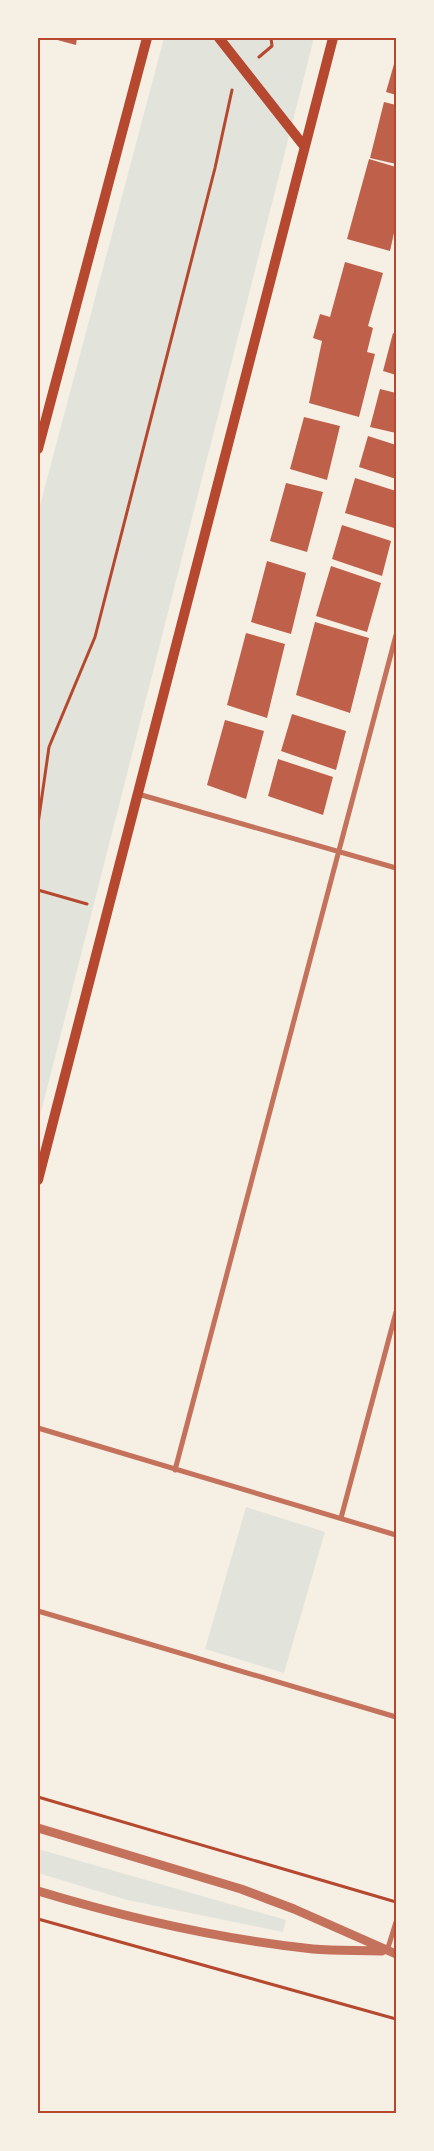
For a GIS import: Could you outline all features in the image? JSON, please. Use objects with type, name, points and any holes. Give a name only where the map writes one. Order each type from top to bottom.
[{"type":"main road","points":[[38,449],[146,38]]},
{"type":"main road","points":[[219,38],[304,146]]},
{"type":"main road","points":[[38,1180],[333,38]]},
{"type":"street","points":[[175,1470],[396,635]]},
{"type":"street","points":[[138,794],[396,868]]},
{"type":"street","points":[[341,1518],[396,1312]]},
{"type":"street","points":[[38,1428],[396,1535]]},
{"type":"street","points":[[38,1611],[396,1718]]},
{"type":"street","points":[[38,1828],[241,1889],[294,1909],[396,1954]]},
{"type":"street","points":[[38,1891],[141,1919],[244,1940],[315,1949],[387,1951]]},
{"type":"street","points":[[387,1951],[396,1922]]},
{"type":"path","points":[[253,62],[272,46],[271,38]]},
{"type":"path","points":[[38,824],[49,747],[95,637],[215,168],[233,84]]},
{"type":"path","points":[[38,890],[93,906]]},
{"type":"path","points":[[38,1797],[396,1902]]},
{"type":"path","points":[[38,1919],[396,2019]]},
{"type":"shaded area","points":[[164,38],[314,38],[38,1124],[38,513]]},
{"type":"shaded area","points":[[246,1507],[325,1532],[284,1673],[205,1649]]},
{"type":"shaded area","points":[[38,1849],[286,1920],[283,1932],[127,1900],[38,1873]]},
{"type":"building","points":[[50,38],[77,38],[76,45]]},
{"type":"building","points":[[396,57],[396,95],[386,92]]},
{"type":"building","points":[[384,102],[396,105],[396,164],[370,158]]},
{"type":"building","points":[[369,159],[396,167],[396,224],[390,251],[347,239]]},
{"type":"building","points":[[345,262],[383,273],[368,326],[373,328],[367,352],[375,354],[359,417],[309,403],[322,341],[313,338],[320,314],[330,317]]},
{"type":"building","points":[[393,333],[396,334],[396,375],[383,371]]},
{"type":"building","points":[[380,389],[396,393],[396,433],[370,427]]},
{"type":"building","points":[[304,417],[340,426],[327,480],[290,469]]},
{"type":"building","points":[[368,436],[396,445],[396,479],[359,467]]},
{"type":"building","points":[[355,478],[396,491],[396,519],[394,528],[345,513]]},
{"type":"building","points":[[286,483],[323,492],[307,552],[270,541]]},
{"type":"building","points":[[342,525],[391,541],[382,576],[332,559]]},
{"type":"building","points":[[267,561],[306,573],[291,634],[251,622]]},
{"type":"building","points":[[331,566],[381,583],[367,632],[316,616]]},
{"type":"building","points":[[315,622],[369,638],[350,713],[296,695]]},
{"type":"building","points":[[246,633],[285,644],[267,718],[227,705]]},
{"type":"building","points":[[292,714],[346,731],[336,770],[281,751]]},
{"type":"building","points":[[225,720],[264,731],[246,799],[207,785]]},
{"type":"building","points":[[278,759],[333,777],[323,815],[268,796]]}]
